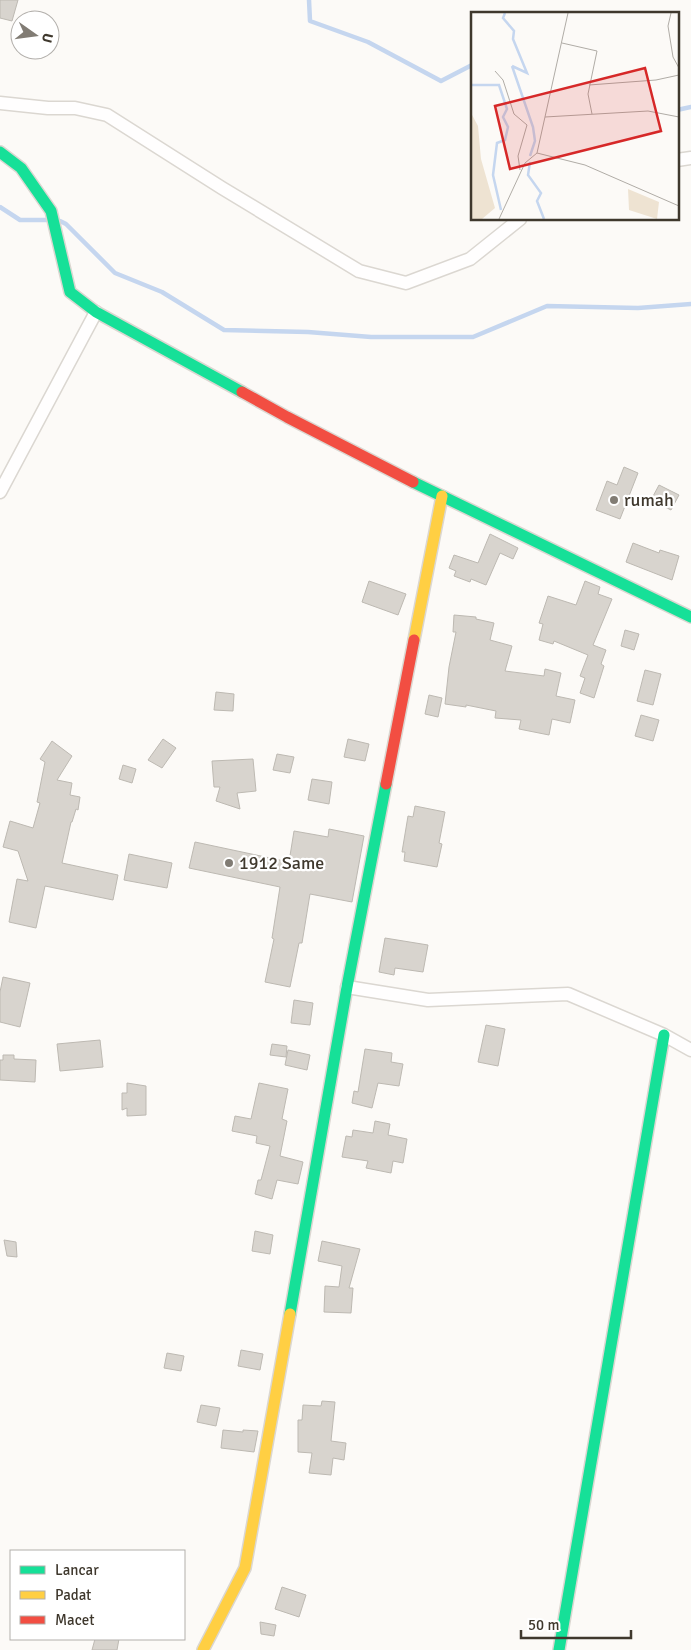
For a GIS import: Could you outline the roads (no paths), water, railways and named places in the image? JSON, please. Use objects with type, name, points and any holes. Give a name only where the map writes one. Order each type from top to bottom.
[{"type":"street","points":[[0,103],[48,108],[74,108],[107,115],[222,188],[359,271],[406,283],[470,259],[519,220]]},
{"type":"street","points":[[0,152],[21,168],[51,210],[70,292],[96,312],[287,416],[442,496],[691,617]]},
{"type":"street","points":[[678,160],[691,158]]},
{"type":"street","points":[[0,492],[96,312]]},
{"type":"street","points":[[203,1650],[244,1568],[347,987],[442,496]]},
{"type":"street","points":[[347,987],[428,1000],[568,994],[664,1035],[691,1050]]},
{"type":"street","points":[[559,1650],[664,1035]]},
{"type":"waterway","points":[[309,0],[310,21],[368,42],[441,81],[471,66]]},
{"type":"waterway","points":[[678,110],[691,107]]},
{"type":"waterway","points":[[0,207],[20,220],[47,220]]},
{"type":"waterway","points":[[60,221],[66,224],[115,273],[162,292],[224,330],[308,332],[371,337],[473,337],[547,306],[638,308],[691,304]]},
{"type":"place","name":"rumah","points":[[614,500]]},
{"type":"place","name":"1912 Same","points":[[229,863]]}]
